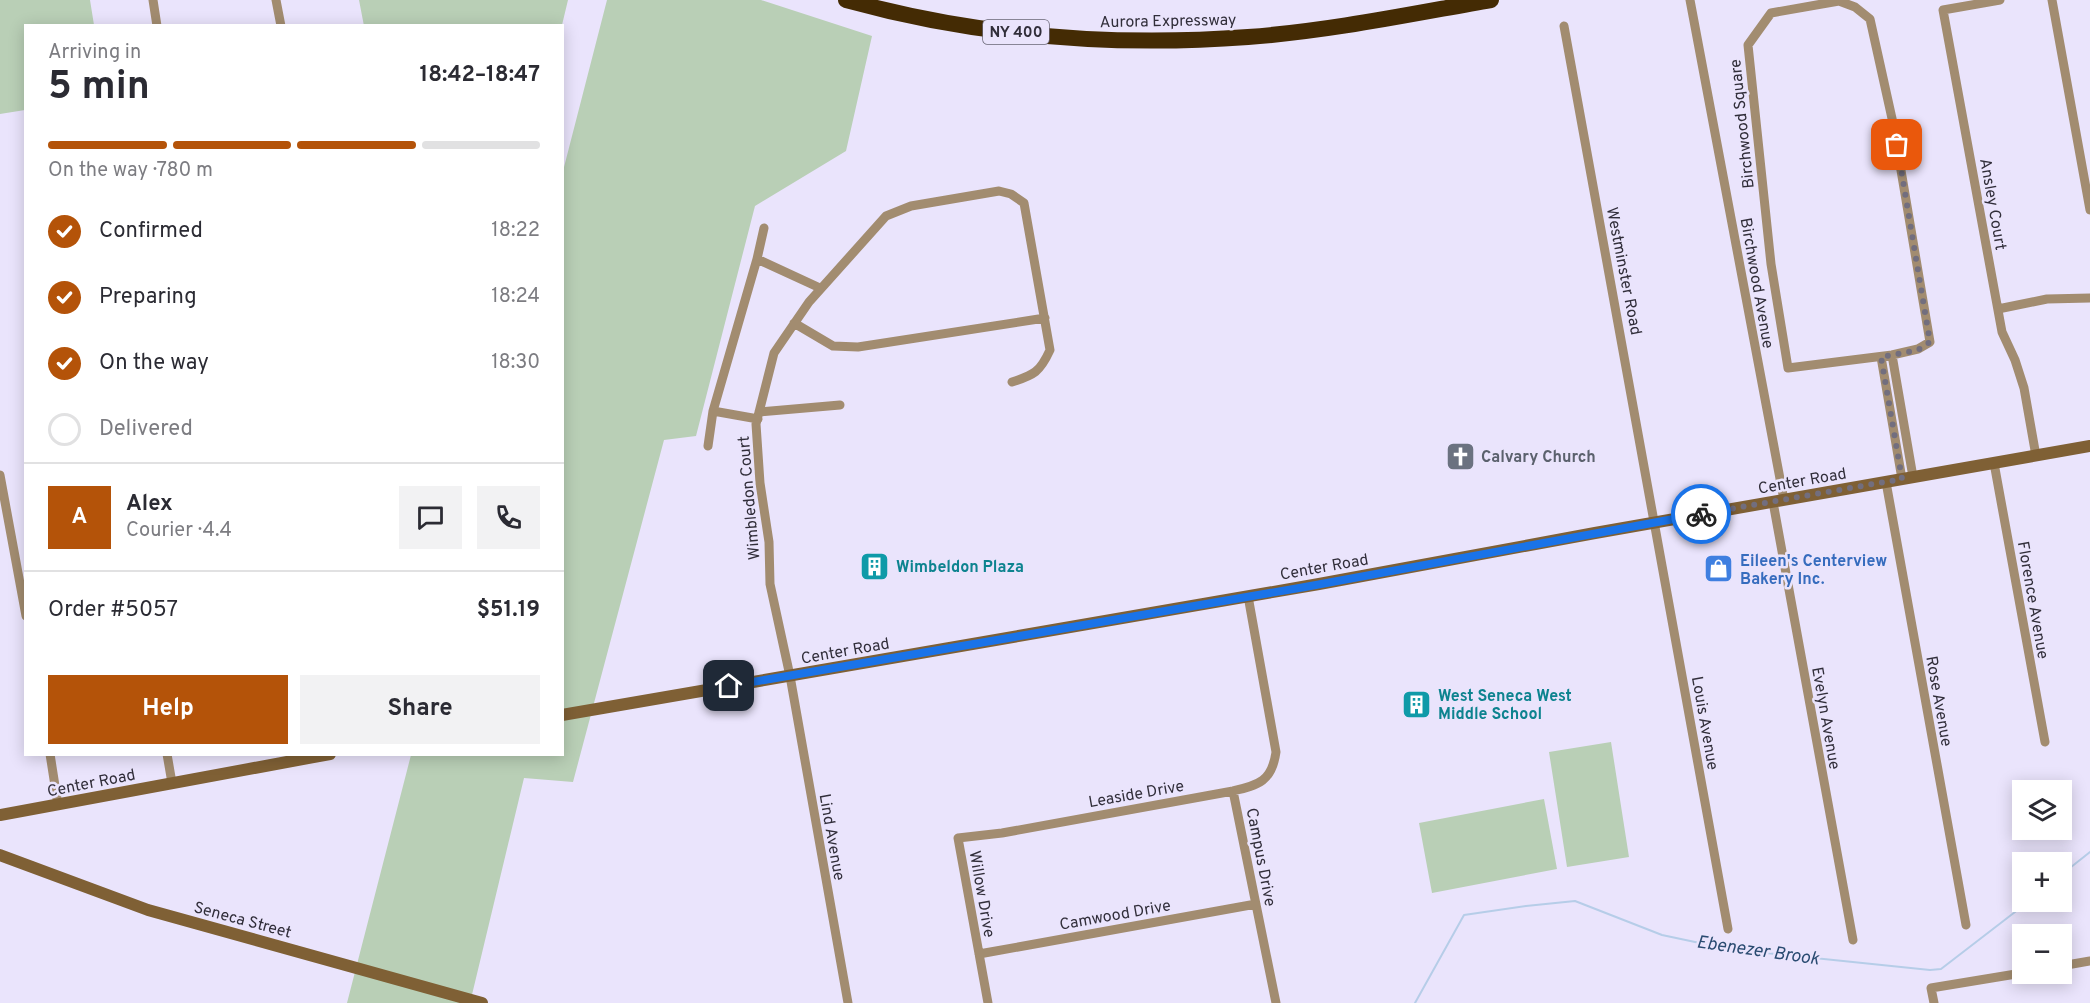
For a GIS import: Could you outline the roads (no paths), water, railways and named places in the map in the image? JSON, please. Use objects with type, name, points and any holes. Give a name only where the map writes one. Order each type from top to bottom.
[{"type":"highway","name":"Aurora Expressway","points":[[846,0],[918,18],[982,28],[1118,41],[1248,37],[1304,32],[1491,0]]},
{"type":"main road","name":"Center Road","points":[[564,715],[2090,446]]},
{"type":"main road","name":"Center Road","points":[[0,815],[172,783],[284,758],[307,756]]},
{"type":"main road","name":"Seneca Street","points":[[0,855],[148,910],[482,1003]]},
{"type":"street","points":[[153,0],[157,24]]},
{"type":"street","points":[[276,0],[281,24]]},
{"type":"street","name":"Ansley Court","points":[[2000,0],[1943,10],[2002,332],[2017,365],[2024,388],[2036,456]]},
{"type":"street","points":[[2052,0],[2090,210]]},
{"type":"street","name":"Birchwood Avenue","points":[[1690,1],[1779,501]]},
{"type":"street","name":"Birchwood Square","points":[[1839,1],[1855,7],[1870,20],[1893,123],[1930,342],[1918,350],[1881,357],[1788,368],[1771,264],[1748,45],[1771,13],[1839,1]]},
{"type":"street","name":"Westminster Road","points":[[1564,26],[1655,523]]},
{"type":"street","name":"Wimbledon Court","points":[[790,676],[770,584],[769,542],[760,483],[756,424],[774,353],[820,288],[886,216],[911,206],[999,191],[1011,194],[1024,203],[1050,350],[1043,364],[1033,375],[1012,382]]},
{"type":"street","points":[[708,446],[713,411],[764,228]]},
{"type":"street","points":[[757,259],[820,288]]},
{"type":"street","points":[[1998,309],[2047,299],[2090,298]]},
{"type":"street","points":[[794,323],[833,346],[858,347],[1045,318]]},
{"type":"street","points":[[1892,355],[1908,478]]},
{"type":"street","points":[[1881,357],[1908,478]]},
{"type":"street","points":[[713,411],[758,416],[840,405]]},
{"type":"street","name":"Florence Avenue","points":[[1994,463],[2045,742]]},
{"type":"street","points":[[0,475],[24,605]]},
{"type":"street","name":"Rose Avenue","points":[[1886,482],[1966,925]]},
{"type":"street","name":"Evelyn Avenue","points":[[1779,501],[1853,940]]},
{"type":"street","name":"Louis Avenue","points":[[1655,523],[1728,929]]},
{"type":"street","name":"Campus Drive","points":[[1248,596],[1276,752],[1272,771],[1266,778],[1251,787],[1233,791],[1276,1003]]},
{"type":"street","name":"Lind Avenue","points":[[790,676],[848,1003]]},
{"type":"street","points":[[50,756],[58,805]]},
{"type":"street","points":[[167,756],[172,783]]},
{"type":"street","name":"Leaside Drive","points":[[1043,825],[1233,791]]},
{"type":"street","name":"Willow Drive","points":[[988,1003],[958,838],[1043,825]]},
{"type":"street","name":"Camwood Drive","points":[[979,954],[1256,904]]},
{"type":"street","points":[[2072,964],[2090,961]]},
{"type":"street","points":[[1934,1003],[1931,988],[2012,975]]},
{"type":"waterway","name":"Ebenezer Brook","points":[[2072,866],[2090,852]]},
{"type":"waterway","name":"Ebenezer Brook","points":[[1415,1003],[1464,915],[1575,901],[1662,935],[1728,949],[1930,970],[1941,969],[2015,912]]},
{"type":"place","name":"Calvary Church","points":[[1460,456]]},
{"type":"place","name":"Wimbeldon Plaza","points":[[875,566]]},
{"type":"place","name":"Eileen's Centerview Bakery Inc.","points":[[1719,569]]},
{"type":"place","name":"West Seneca West Middle School","points":[[1417,704]]}]
